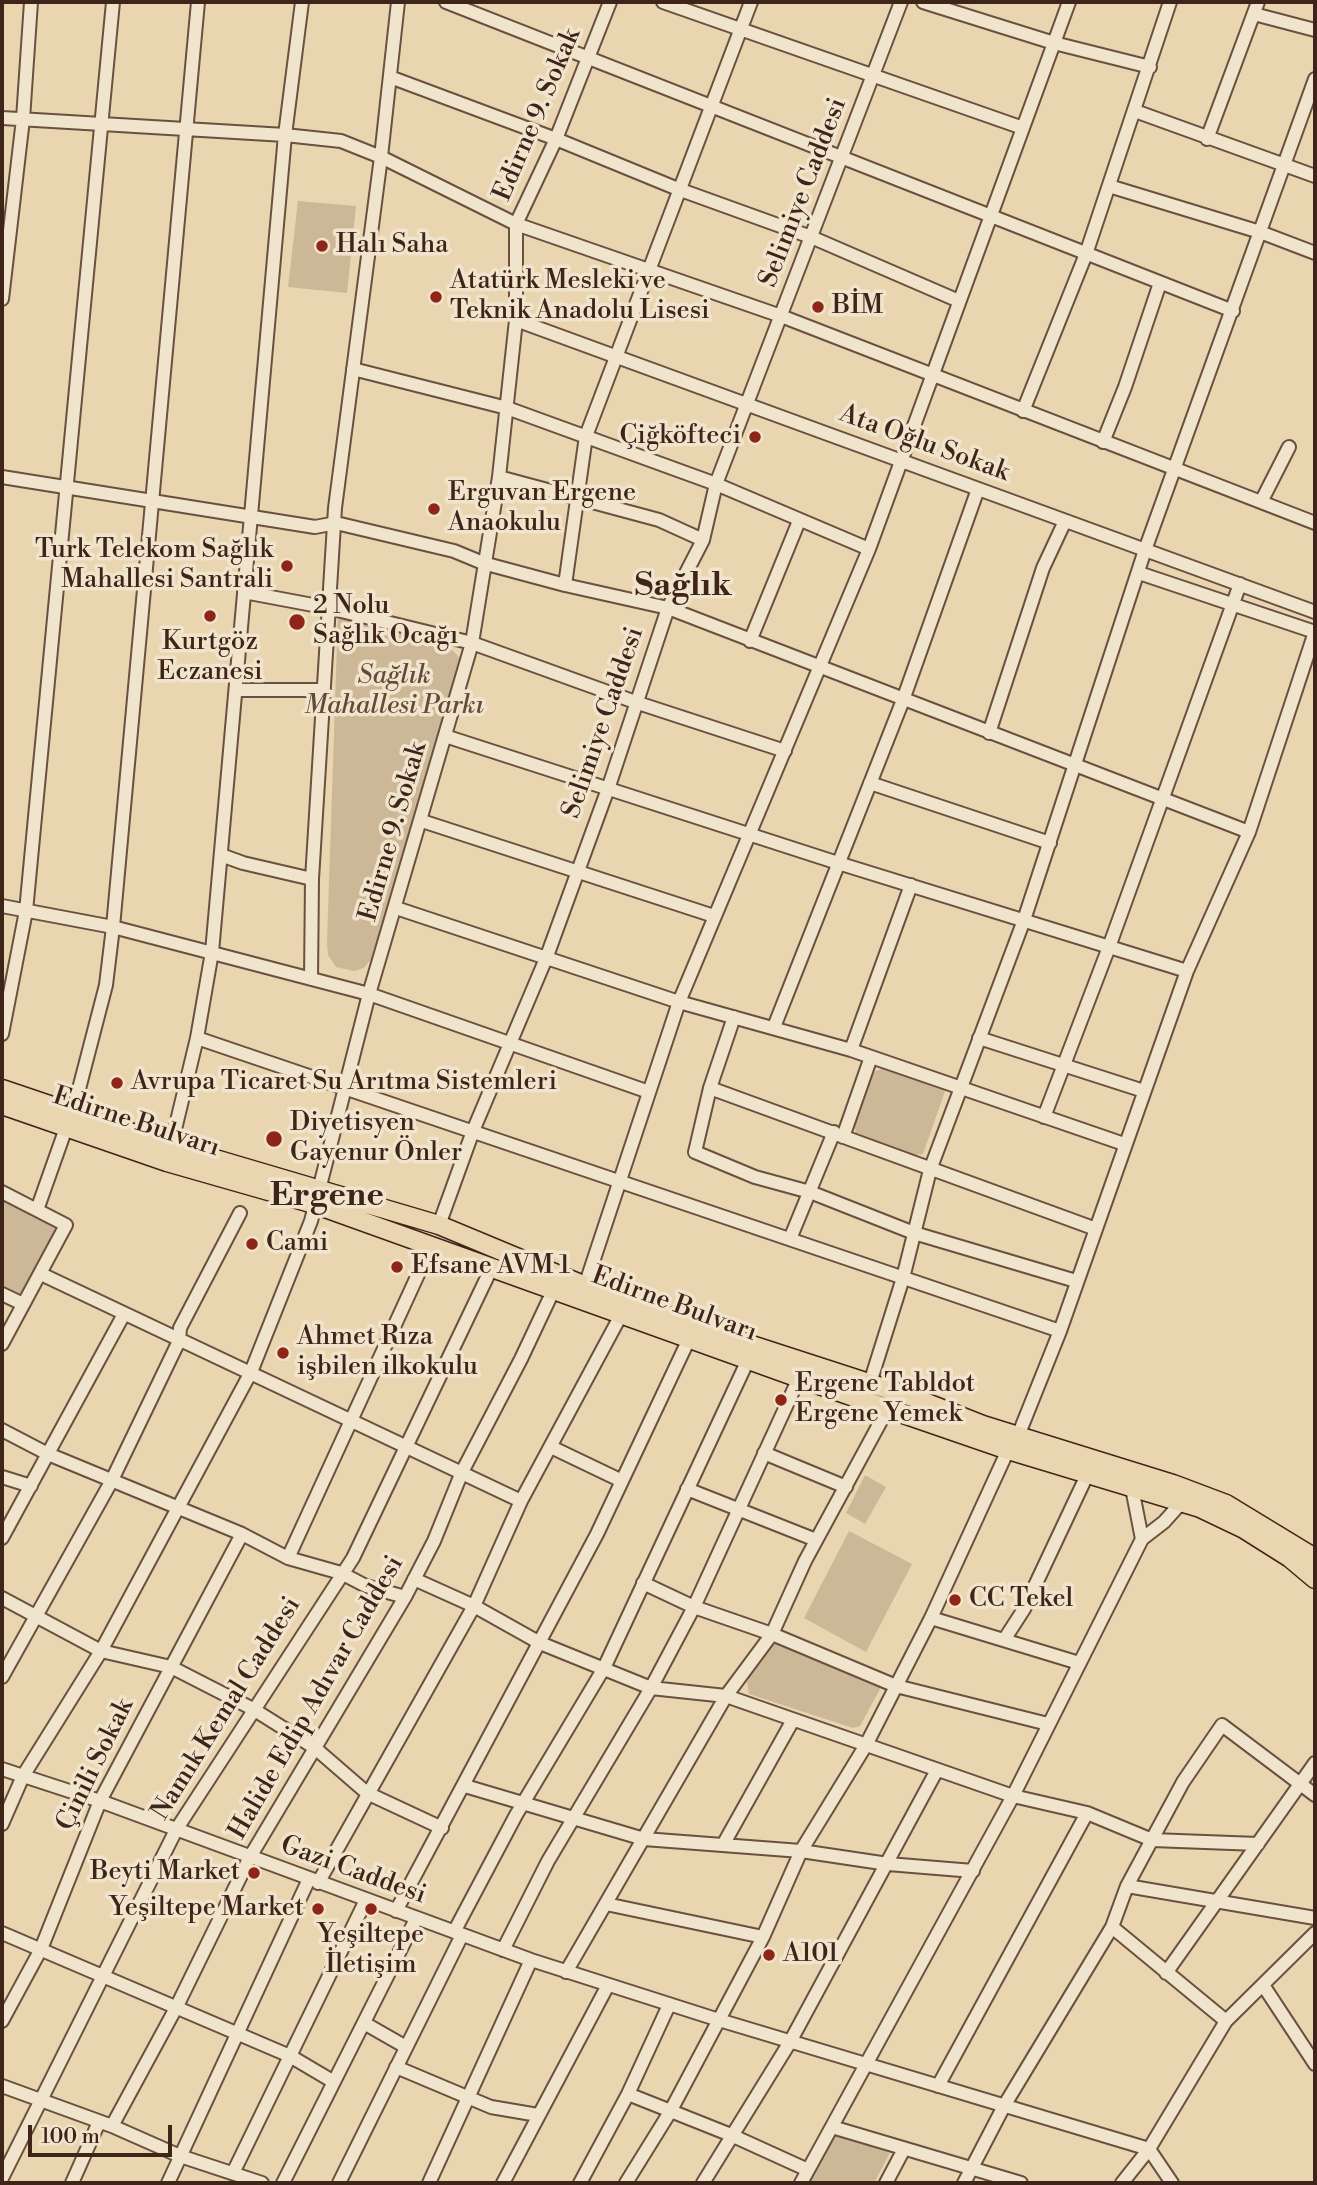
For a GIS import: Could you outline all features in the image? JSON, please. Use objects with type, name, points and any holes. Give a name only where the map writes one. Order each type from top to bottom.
[{"type":"highway","name":"Edirne Bulvarı","points":[[2,1089],[179,1166],[439,1225],[585,1286],[733,1339],[870,1383],[1088,1473],[1181,1503],[1244,1528],[1290,1558],[1315,1579]]},
{"type":"highway","name":"Edirne Bulvarı","points":[[2,1105],[171,1146],[316,1196],[432,1244],[621,1315],[888,1408],[1173,1483],[1226,1504],[1315,1558]]},
{"type":"street","points":[[2,299],[23,119],[31,2]]},
{"type":"street","points":[[2,1034],[26,911],[64,487],[113,2]]},
{"type":"street","points":[[37,1210],[70,1120],[106,985],[198,2]]},
{"type":"street","points":[[171,1146],[197,1038],[212,952],[285,135],[302,2]]},
{"type":"street","points":[[311,979],[312,879],[336,523],[398,2]]},
{"type":"street","points":[[446,2],[711,108],[842,155],[1233,311]]},
{"type":"street","name":"Edirne 9. Sokak","points":[[2,1824],[23,1776],[101,1651],[251,1372],[311,1221],[347,1090],[369,994],[422,821],[472,643],[499,477],[507,408],[516,320],[516,225],[556,139],[610,2]]},
{"type":"street","points":[[663,2],[1023,128]]},
{"type":"street","points":[[565,585],[586,436],[751,2]]},
{"type":"street","name":"Selimiye Caddesi","points":[[439,1225],[473,1131],[547,956],[638,704],[668,608],[703,540],[716,484],[901,2]]},
{"type":"street","points":[[923,2],[1054,43],[1150,67]]},
{"type":"street","points":[[585,1286],[623,1180],[679,1002],[869,550],[1069,2]]},
{"type":"street","points":[[1023,411],[1086,254],[1170,2]]},
{"type":"street","points":[[1208,138],[1256,8],[1315,30]]},
{"type":"street","points":[[390,77],[556,139],[678,189],[811,237],[959,302]]},
{"type":"street","points":[[870,1383],[903,1278],[930,1170],[1024,920],[1145,550],[1315,79]]},
{"type":"street","points":[[1135,111],[1315,176]]},
{"type":"street","points":[[2,118],[285,135],[341,141],[381,157],[516,225],[651,269],[781,316],[1315,523]]},
{"type":"street","points":[[1109,186],[1260,232],[1315,253]]},
{"type":"street","points":[[1103,442],[1125,387],[1160,283]]},
{"type":"street","name":"Ata Oğlu Sokak","points":[[516,320],[1315,612]]},
{"type":"street","points":[[353,369],[507,408],[716,484],[869,550]]},
{"type":"street","points":[[1261,502],[1289,447]]},
{"type":"street","points":[[2,477],[315,527],[336,523],[454,551],[483,563],[565,585],[668,608],[1249,832]]},
{"type":"street","points":[[499,477],[550,493],[576,497],[659,520],[703,540]]},
{"type":"street","points":[[774,1027],[903,700],[978,489]]},
{"type":"street","points":[[750,641],[799,521]]},
{"type":"street","points":[[989,733],[1044,568],[1065,521]]},
{"type":"street","points":[[626,2183],[670,2112],[719,2021],[763,1937],[801,1851],[866,1745],[931,1618],[1013,1443],[1060,1331],[1187,971],[1249,832],[1315,632],[1139,573]]},
{"type":"street","points":[[1044,1117],[1109,947],[1240,584]]},
{"type":"street","points":[[244,592],[329,608],[472,643],[638,704],[785,751]]},
{"type":"street","points":[[236,690],[323,690]]},
{"type":"street","points":[[445,736],[609,786],[838,863],[1187,971]]},
{"type":"street","points":[[870,783],[1050,843]]},
{"type":"street","points":[[422,821],[577,869],[714,916]]},
{"type":"street","points":[[221,855],[243,863],[312,879]]},
{"type":"street","points":[[851,1050],[911,885]]},
{"type":"street","points":[[2,906],[113,927],[369,994],[649,1092]]},
{"type":"street","points":[[396,908],[679,1002],[851,1050],[1124,1144]]},
{"type":"street","points":[[734,1017],[710,1088],[695,1152],[755,1177],[810,1192],[914,1233],[1076,1281]]},
{"type":"street","points":[[197,1038],[623,1180],[1060,1331]]},
{"type":"street","points":[[979,1038],[1144,1091]]},
{"type":"street","points":[[790,1239],[839,1134],[870,1058]]},
{"type":"street","points":[[710,1088],[1096,1229]]},
{"type":"street","points":[[2,1192],[66,1225],[2,1344]]},
{"type":"street","points":[[2,1677],[111,1482],[179,1341],[180,1328],[240,1213]]},
{"type":"street","points":[[288,1558],[432,1244]]},
{"type":"street","name":"Namık Kemal Caddesi","points":[[2,2178],[176,1830],[353,1558],[405,1444],[492,1267]]},
{"type":"street","points":[[41,1274],[179,1341],[405,1444],[522,1502]]},
{"type":"street","name":"Halide Edip Adıvar Caddesi","points":[[112,2126],[177,2006],[250,1857],[405,1597],[433,1541],[461,1472],[554,1289]]},
{"type":"street","points":[[2,1294],[23,1304]]},
{"type":"street","points":[[3,1533],[124,1314]]},
{"type":"street","points":[[168,2183],[237,2033],[313,1881],[367,1793],[474,1606],[522,1502],[621,1315]]},
{"type":"street","points":[[396,1911],[540,1643],[622,1481],[689,1339]]},
{"type":"street","points":[[339,2183],[523,1804],[604,1668],[748,1360]]},
{"type":"street","points":[[503,1950],[575,1816],[651,1688],[694,1607],[800,1378]]},
{"type":"street","points":[[566,1972],[726,1696],[772,1634],[816,1540],[888,1408]]},
{"type":"street","points":[[2,1430],[48,1454],[242,1534],[288,1558],[341,1573],[366,1586],[405,1597]]},
{"type":"street","points":[[551,1447],[622,1481]]},
{"type":"street","points":[[764,1453],[846,1486]]},
{"type":"street","points":[[1003,1640],[1024,1609],[1088,1473]]},
{"type":"street","points":[[2,1476],[31,1486]]},
{"type":"street","points":[[1132,1488],[1142,1539]]},
{"type":"street","points":[[687,1489],[816,1540]]},
{"type":"street","points":[[800,2183],[1013,1796],[1142,1539],[1164,1522],[1181,1503]]},
{"type":"street","name":"Çinili Sokak","points":[[2,2021],[41,1949],[100,1801],[242,1534]]},
{"type":"street","points":[[414,1579],[474,1606],[540,1643],[651,1688],[726,1696],[1013,1796],[1087,1813],[1152,1840],[1258,1844]]},
{"type":"street","points":[[643,1583],[694,1607],[772,1634],[896,1686],[1048,1724]]},
{"type":"street","points":[[2,1598],[101,1651],[171,1667],[253,1709],[315,1748],[367,1793],[442,1828]]},
{"type":"street","points":[[931,1618],[1079,1663]]},
{"type":"street","points":[[723,1845],[793,1720]]},
{"type":"street","points":[[964,2183],[1004,2106],[1112,1927],[1127,1886],[1183,1782],[1222,1725],[1315,1795]]},
{"type":"street","points":[[1166,1973],[1315,1763]]},
{"type":"street","name":"Gazi Caddesi","points":[[2,1769],[100,1801],[566,1972],[719,2021],[1149,2149]]},
{"type":"street","points":[[703,2183],[790,2042],[937,1770]]},
{"type":"street","points":[[465,1786],[523,1804],[575,1816],[645,1839],[801,1851],[888,1864],[973,1871]]},
{"type":"street","points":[[937,2086],[1087,1813]]},
{"type":"street","points":[[1127,1886],[1315,1918]]},
{"type":"street","points":[[233,2173],[366,1900]]},
{"type":"street","points":[[606,1903],[763,1937]]},
{"type":"street","points":[[283,2183],[416,1919]]},
{"type":"street","points":[[1112,1927],[1226,2021]]},
{"type":"street","points":[[2,1933],[290,2056],[334,2082]]},
{"type":"street","points":[[1122,2183],[1149,2149],[1226,2021],[1315,1933]]},
{"type":"street","points":[[429,2183],[531,1960]]},
{"type":"street","points":[[503,2183],[608,1985]]},
{"type":"street","points":[[1263,1985],[1315,2064]]},
{"type":"street","points":[[580,2183],[628,2094],[669,2005]]},
{"type":"street","points":[[364,2023],[406,2047]]},
{"type":"street","points":[[396,2067],[467,2099],[491,2107],[538,2115]]},
{"type":"street","points":[[2,2087],[112,2126],[180,2156],[256,2182]]},
{"type":"street","points":[[628,2094],[731,2135],[808,2170]]},
{"type":"street","points":[[72,2183],[99,2122]]},
{"type":"street","points":[[832,2127],[1021,2183]]},
{"type":"street","points":[[886,2183],[904,2149]]},
{"type":"street","points":[[1149,2149],[1172,2183]]},
{"type":"green space","name":"Halı Saha","points":[[298,201],[356,206],[347,293],[288,287]]},
{"type":"green space","name":"Sağlık Mahallesi Parkı","points":[[338,615],[431,642],[453,651],[464,662],[376,953],[364,968],[354,971],[336,967],[328,955],[327,942]]},
{"type":"green space","points":[[884,1068],[945,1091],[923,1154],[915,1155],[856,1133],[853,1122],[871,1073]]},
{"type":"green space","points":[[2,1198],[64,1224],[26,1296],[2,1285]]},
{"type":"green space","points":[[865,1475],[886,1487],[865,1524],[846,1513]]},
{"type":"green space","points":[[849,1531],[912,1564],[866,1652],[804,1618]]},
{"type":"green space","points":[[776,1643],[881,1687],[860,1726],[853,1728],[749,1694],[747,1682],[767,1648]]},
{"type":"green space","points":[[834,2132],[890,2153],[874,2183],[809,2183]]},
{"type":"place","name":"Halı Saha","points":[[322,246]]},
{"type":"place","name":"Atatürk Mesleki ve Teknik Anadolu Lisesi","points":[[436,297]]},
{"type":"place","name":"BİM","points":[[818,307]]},
{"type":"place","name":"Çiğköfteci","points":[[755,437]]},
{"type":"place","name":"Erguvan Ergene Anaokulu","points":[[434,509]]},
{"type":"place","name":"Turk Telekom Sağlık Mahallesi Santrali","points":[[287,566]]},
{"type":"place","name":"Kurtgöz Eczanesi","points":[[210,616]]},
{"type":"place","name":"2 Nolu Sağlık Ocağı","points":[[297,622]]},
{"type":"place","name":"Avrupa Ticaret Su Arıtma Sistemleri","points":[[117,1083]]},
{"type":"place","name":"Diyetisyen Gayenur Önler","points":[[274,1139]]},
{"type":"place","name":"Cami","points":[[252,1244]]},
{"type":"place","name":"Efsane AVM 1","points":[[397,1267]]},
{"type":"place","name":"Ahmet Rıza işbilen ilkokulu","points":[[283,1353]]},
{"type":"place","name":"Ergene Tabldot Ergene Yemek","points":[[781,1400]]},
{"type":"place","name":"CC Tekel","points":[[955,1600]]},
{"type":"place","name":"Beyti Market","points":[[254,1873]]},
{"type":"place","name":"Yeşiltepe Market","points":[[318,1909]]},
{"type":"place","name":"Yeşiltepe İletişim","points":[[371,1909]]},
{"type":"place","name":"A101","points":[[769,1955]]},
{"type":"district","name":"Sağlık","points":[[683,587]]},
{"type":"district","name":"Ergene","points":[[327,1197]]}]
